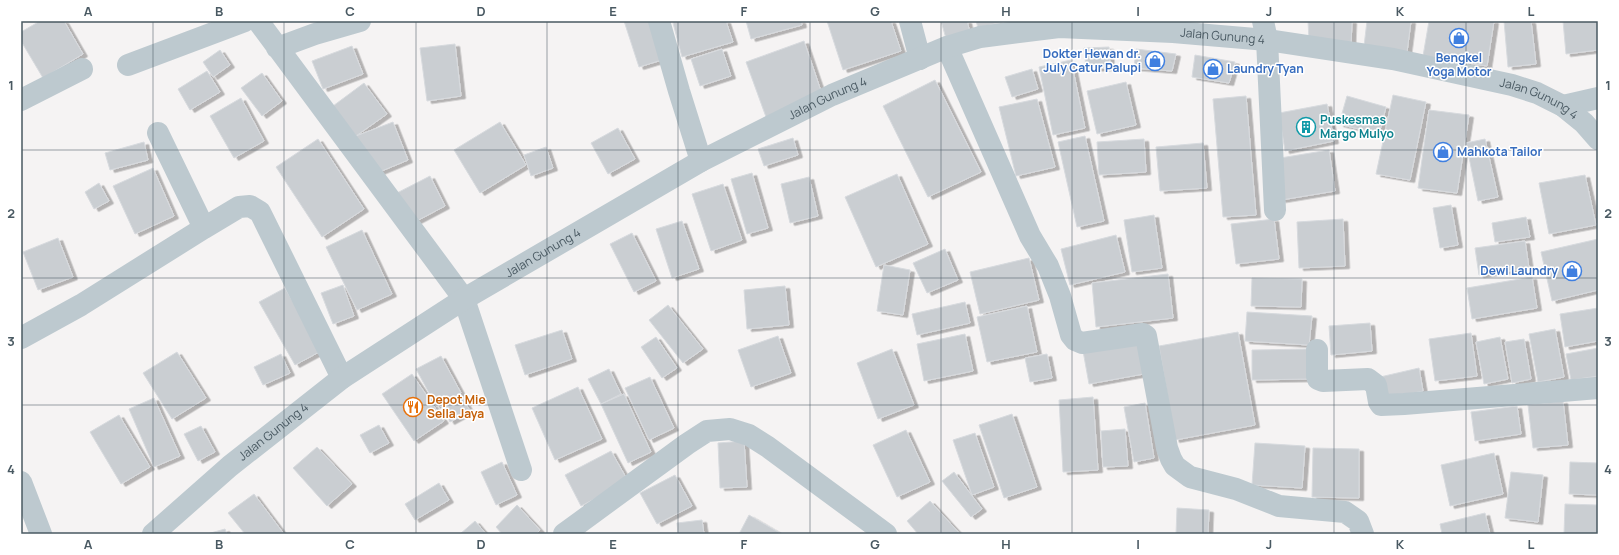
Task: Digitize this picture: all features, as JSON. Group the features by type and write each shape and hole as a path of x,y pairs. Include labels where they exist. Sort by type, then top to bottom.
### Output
{"street":[{"path":"128,65 245,21"},
{"path":"258,21 464,300 521,470"},
{"path":"277,48 314,34 360,21"},
{"path":"659,21 678,91 701,160"},
{"path":"910,21 920,59"},
{"name":"Jalan Gunung 4","path":"153,534 230,466 342,378 464,300 701,160 832,95 947,48 980,37 1059,27 1173,32 1265,31 1393,58 1538,93 1563,106 1584,123 1598,139"},
{"path":"1265,31 1275,210"},
{"path":"947,48 1030,236 1048,266 1060,296 1071,335 1075,340 1082,343 1143,334 1146,336 1167,448 1175,466 1190,477 1236,489 1278,506 1345,512 1358,521 1364,534"},
{"path":"21,100 82,69"},
{"path":"1563,106 1598,98"},
{"path":"158,133 204,228"},
{"path":"21,338 80,305 239,207 250,206 260,212 342,378"},
{"path":"1317,350 1316,376 1318,379 1323,381 1368,379 1376,384 1379,402 1381,405 1598,388"},
{"path":"564,534 707,431 730,429 749,435 768,446 886,534"},
{"path":"21,482 40,534"}],"building":[{"path":"40,21 64,21 83,54 43,78 21,41 21,32"},
{"path":"624,21 652,21 665,59 639,67"},
{"path":"680,21 726,21 733,42 682,57 673,23"},
{"path":"746,21 801,21 802,25 751,39"},
{"path":"827,21 891,21 901,51 843,70"},
{"path":"941,21 967,21 971,36 947,42"},
{"path":"976,21 1006,21 978,28"},
{"path":"1308,21 1352,21 1351,45 1309,42"},
{"path":"1367,21 1411,21 1407,52 1364,46"},
{"name":"Bengkel Yoga Motor","path":"1429,21 1494,21 1487,66 1423,56"},
{"path":"1504,21 1531,21 1536,64 1508,67"},
{"path":"1563,21 1598,21 1598,50 1566,54"},
{"path":"804,41 823,97 766,117 746,62"},
{"path":"455,44 461,96 427,101 420,48"},
{"path":"352,46 363,74 323,89 312,61"},
{"path":"1109,47 1110,68 1086,69 1084,48"},
{"path":"722,49 731,76 700,86 691,59"},
{"name":"Dokter Hewan dr. July Catur Palupi","path":"1136,49 1176,54 1172,71 1134,68"},
{"path":"220,50 230,65 213,77 203,62"},
{"name":"Laundry Tyan","path":"1195,55 1235,62 1229,83 1192,77"},
{"path":"1071,60 1085,128 1053,135 1039,67"},
{"path":"1032,69 1038,89 1012,97 1005,77"},
{"path":"207,71 220,92 190,110 178,89"},
{"path":"262,73 282,101 262,116 241,88"},
{"path":"935,80 981,172 928,197 883,106"},
{"path":"1126,82 1136,125 1097,134 1087,91"},
{"path":"364,83 387,114 356,136 333,106"},
{"path":"1393,95 1426,102 1410,180 1376,174"},
{"path":"1246,96 1256,215 1223,217 1213,99"},
{"path":"1347,96 1386,107 1379,134 1339,124"},
{"path":"241,98 264,141 234,158 210,116"},
{"path":"1037,99 1055,167 1016,176 999,107"},
{"name":"Puskesmas Margo Mulyo","path":"1327,104 1334,141 1285,151 1279,113"},
{"name":"Mahkota Tailor","path":"1429,110 1469,115 1457,193 1418,188"},
{"path":"393,122 408,160 372,175 356,136"},
{"path":"500,122 526,165 480,193 454,150"},
{"path":"618,128 635,159 608,174 591,143"},
{"path":"1085,136 1104,221 1077,227 1058,142"},
{"path":"793,138 798,155 764,166 758,149"},
{"path":"318,139 364,209 322,237 276,167"},
{"path":"1144,139 1146,172 1099,175 1097,142"},
{"path":"1485,139 1498,197 1478,201 1466,143"},
{"path":"144,142 148,160 110,170 105,153"},
{"path":"1203,143 1207,188 1160,191 1156,147"},
{"path":"546,147 553,168 531,176 524,155"},
{"path":"1329,150 1335,191 1281,200 1274,159"},
{"path":"153,168 174,216 135,234 113,186"},
{"path":"752,173 768,228 747,234 731,179"},
{"path":"897,174 928,244 876,267 845,197"},
{"path":"1585,175 1596,225 1549,234 1539,183"},
{"path":"430,176 445,206 409,225 393,195"},
{"path":"809,177 818,216 790,223 781,184"},
{"path":"99,183 109,201 94,209 85,192"},
{"path":"723,184 742,240 711,251 692,194"},
{"path":"1451,205 1458,245 1440,248 1433,208"},
{"path":"1154,215 1162,268 1132,272 1124,220"},
{"path":"1526,217 1530,237 1495,242 1492,223"},
{"path":"1274,219 1279,259 1236,264 1231,224"},
{"path":"1343,219 1345,266 1299,268 1297,222"},
{"path":"682,221 699,269 672,278 656,229"},
{"path":"362,230 392,294 357,310 326,247"},
{"path":"632,233 656,281 634,292 610,244"},
{"path":"1116,235 1125,272 1070,285 1061,249"},
{"path":"58,238 73,277 38,290 23,252"},
{"name":"Dewi Laundry","path":"1598,239 1598,290 1552,301 1541,252"},
{"path":"1525,241 1529,268 1479,275 1475,248"},
{"path":"945,249 958,280 927,293 913,263"},
{"path":"1029,258 1039,300 980,314 970,272"},
{"path":"884,265 910,270 903,315 877,311"},
{"path":"1168,274 1173,318 1096,327 1092,283"},
{"path":"1532,277 1537,308 1472,319 1467,288"},
{"path":"1252,278 1302,279 1301,307 1251,306"},
{"path":"343,285 354,316 333,324 321,293"},
{"path":"785,286 789,325 747,329 744,290"},
{"path":"285,288 321,351 295,365 259,302"},
{"path":"965,302 970,323 917,335 912,314"},
{"path":"668,305 703,349 683,363 649,320"},
{"path":"1027,306 1037,352 987,362 977,317"},
{"path":"1598,308 1598,341 1565,347 1560,314"},
{"path":"1247,312 1312,316 1309,345 1245,341"},
{"path":"1370,323 1372,351 1331,355 1329,326"},
{"path":"1555,329 1564,377 1538,382 1529,334"},
{"path":"562,330 572,359 525,375 515,345"},
{"path":"1238,332 1255,425 1175,440 1159,346"},
{"path":"1471,333 1477,376 1435,381 1429,339"},
{"path":"965,334 973,371 924,381 917,344"},
{"path":"778,336 791,373 751,387 738,350"},
{"path":"656,337 677,368 662,378 641,347"},
{"path":"1500,337 1508,379 1484,384 1476,342"},
{"path":"1142,339 1149,373 1089,384 1083,351"},
{"path":"1524,339 1531,379 1512,383 1505,342"},
{"path":"1598,348 1598,376 1571,380 1566,354"},
{"path":"892,349 914,405 878,419 857,363"},
{"path":"1308,349 1308,379 1252,380 1252,350"},
{"path":"177,352 206,398 172,419 143,373"},
{"path":"281,354 290,373 263,385 254,367"},
{"path":"1047,354 1052,378 1030,382 1025,358"},
{"path":"441,356 461,393 436,406 416,369"},
{"path":"1419,368 1423,391 1384,399 1380,377"},
{"path":"609,369 621,394 601,404 588,379"},
{"name":"Depot Mie Sella Jaya","path":"412,374 444,421 414,441 382,394"},
{"path":"650,377 674,428 649,440 625,388"},
{"path":"578,387 602,439 555,460 532,408"},
{"path":"624,394 651,452 628,463 601,404"},
{"path":"461,395 470,411 450,422 441,406"},
{"path":"1093,397 1098,470 1063,472 1059,400"},
{"path":"154,398 180,456 154,467 129,409"},
{"path":"1563,401 1568,445 1533,448 1528,405"},
{"path":"1145,403 1154,458 1134,462 1124,407"},
{"path":"1517,406 1521,434 1475,441 1471,412"},
{"path":"1012,414 1037,487 1004,498 979,425"},
{"path":"119,415 150,467 121,484 90,432"},
{"path":"379,425 389,443 370,453 360,435"},
{"path":"201,426 215,452 198,461 184,434"},
{"path":"1125,429 1128,466 1103,467 1101,431"},
{"path":"906,430 930,482 897,497 873,445"},
{"path":"975,433 994,487 972,495 953,440"},
{"path":"744,441 747,487 720,488 718,443"},
{"path":"1255,443 1305,446 1302,488 1252,485"},
{"path":"317,447 352,484 327,506 293,468"},
{"path":"1313,448 1359,449 1359,498 1312,497"},
{"path":"611,451 628,481 581,506 565,475"},
{"path":"1494,453 1503,494 1450,506 1441,465"},
{"path":"502,462 517,495 496,505 481,472"},
{"path":"1570,462 1598,463 1598,495 1569,494"},
{"path":"954,472 982,509 971,517 942,481"},
{"path":"1511,472 1543,475 1538,522 1505,518"},
{"path":"675,475 692,506 657,524 640,493"},
{"path":"439,483 449,500 415,520 405,504"},
{"path":"254,494 284,534 245,534 228,513"},
{"path":"930,501 960,534 918,534 907,521"},
{"path":"1565,504 1598,505 1598,534 1564,534"},
{"path":"517,505 540,530 536,534 502,534 496,527"},
{"path":"1177,508 1209,510 1208,534 1176,534"},
{"path":"1485,513 1490,534 1442,534 1440,524"},
{"path":"749,515 780,533 780,534 739,534"},
{"path":"702,520 704,534 678,534 677,523"},
{"path":"475,521 486,534 460,534"},
{"path":"225,529 227,534 207,534"}],"place":[{"name":"Bengkel Yoga Motor","path":"1459,38"},
{"name":"Dokter Hewan dr. July Catur Palupi","path":"1155,61"},
{"name":"Laundry Tyan","path":"1213,69"},
{"name":"Puskesmas Margo Mulyo","path":"1306,127"},
{"name":"Mahkota Tailor","path":"1443,152"},
{"name":"Dewi Laundry","path":"1572,271"},
{"name":"Depot Mie Sella Jaya","path":"413,407"}]}
